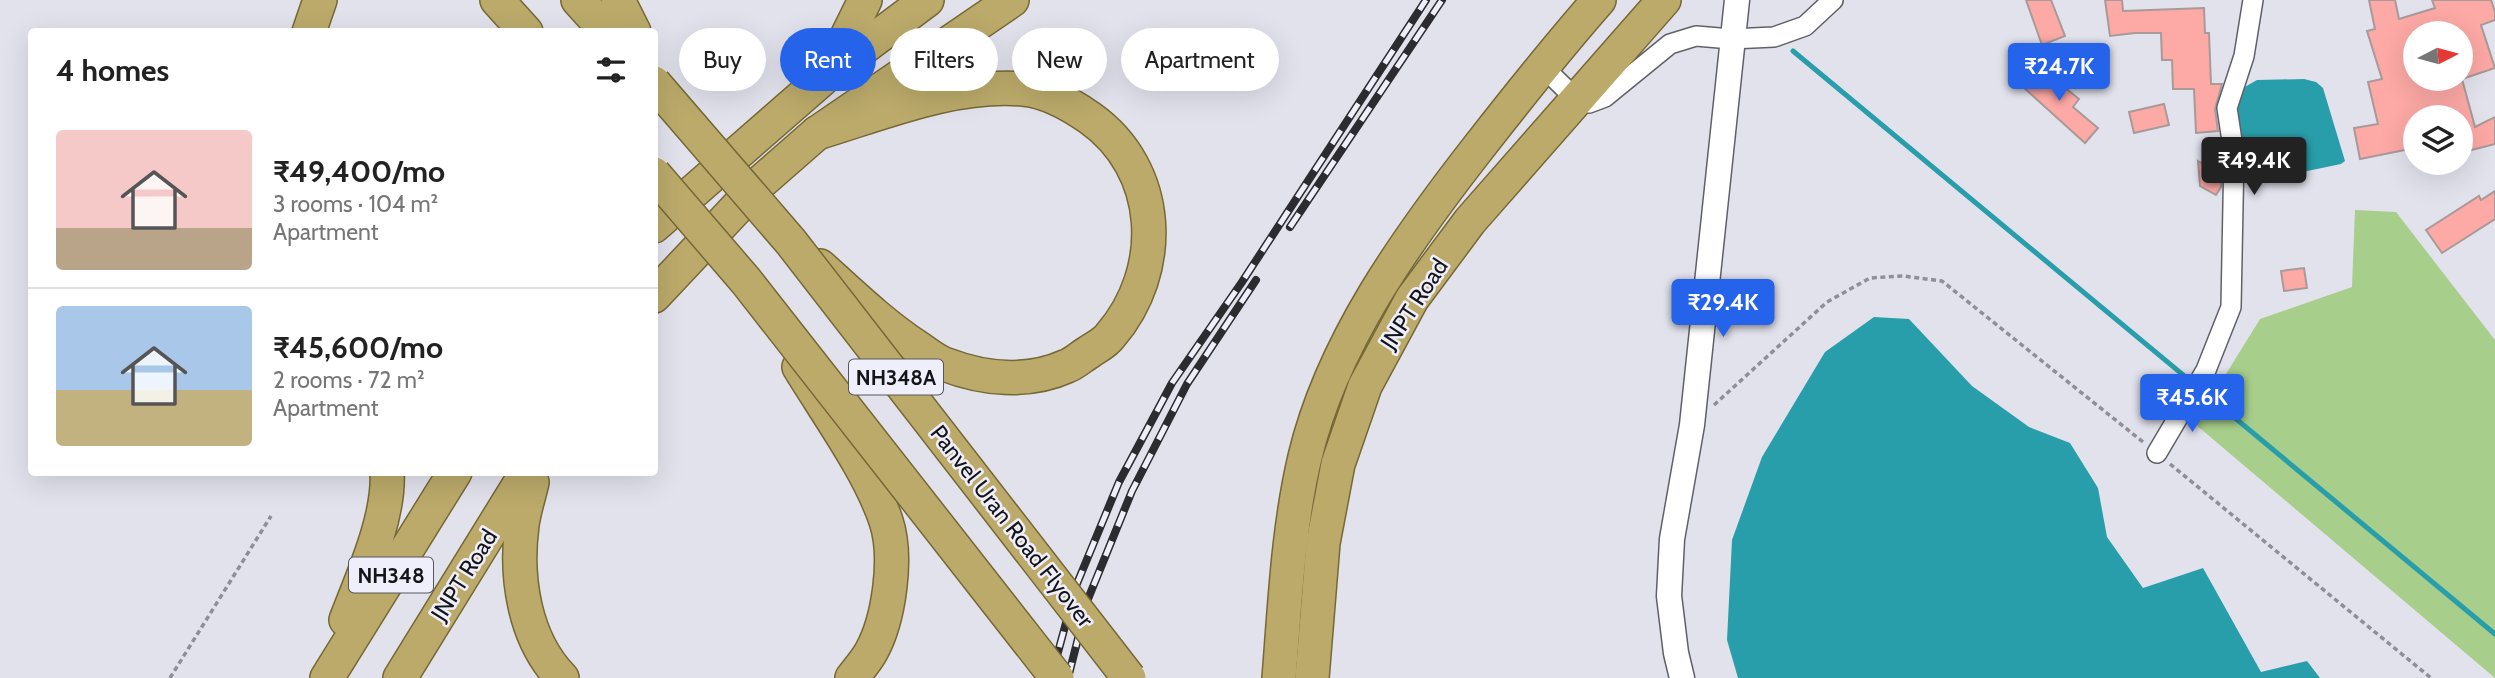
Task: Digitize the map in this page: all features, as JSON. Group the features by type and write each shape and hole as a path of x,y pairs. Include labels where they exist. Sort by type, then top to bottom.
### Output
{"highway":[{"path":"310,28 320,0"},
{"path":"497,0 522,28"},
{"path":"579,0 604,28"},
{"path":"618,0 632,28"},
{"path":"852,28 866,0"},
{"path":"876,38 927,0"},
{"name":"JNPT Road","path":"1279,678 1290,534 1306,454 1333,375 1380,286 1433,206 1542,66 1599,0"},
{"name":"JNPT Road","path":"1312,678 1323,543 1338,464 1365,386 1412,299 1470,221 1664,0"},
{"path":"658,292 761,182 817,133 1001,8"},
{"name":"Panvel Uran Road Flyover","path":"659,84 791,242 1129,678"},
{"path":"791,242 899,335 941,363 985,377 1028,377 1068,366 1109,338 1135,299 1150,247 1147,200 1132,163 1109,131 1068,102 1026,89 985,88 936,98 817,133"},
{"path":"658,223 809,91"},
{"name":"NH348A","path":"658,179 746,281 1057,678"},
{"path":"746,281 869,484 887,523 891,567 887,613 871,653 852,678"},
{"path":"326,678 374,546 388,486 387,476"},
{"name":"NH348","path":"326,678 452,476"},
{"name":"JNPT Road","path":"400,678 525,476"},
{"path":"533,476 522,524 519,574 529,620 550,666 562,678"}],"street":[{"path":"1682,678 1669,596 1672,539 1692,425 1737,0"},
{"path":"1542,66 1577,100 1589,103 1605,97 1670,44 1696,36 1731,39 1774,37 1805,26 1833,0"},
{"path":"2157,453 2197,386 2231,307 2234,154 2227,108 2244,56 2253,0"}],"path":[{"path":"1692,425 1827,302 1870,278 1903,276 1942,281 2431,678"},
{"path":"170,678 271,516"}],"green space":[{"path":"2355,210 2396,212 2495,340 2495,678 2195,424 2260,319 2352,287"}],"water":[{"path":"2304,79 2316,82 2323,88 2345,161 2293,174 2241,151 2235,130 2236,92 2257,80"},
{"path":"1874,317 1909,319 1972,386 2029,427 2070,443 2098,488 2107,537 2143,588 2203,568 2261,672 2307,661 2320,678 1738,678 1727,640 1732,540 1762,457 1825,352"}],"building":[{"path":"2026,0 2051,0 2065,36 2042,45"},
{"path":"2105,0 2122,0 2123,11 2204,8 2205,33 2209,33 2211,84 2222,84 2215,109 2218,131 2196,133 2194,89 2173,89 2172,60 2162,60 2161,33 2110,36"},
{"path":"2369,0 2395,0 2399,19 2435,8 2432,0 2491,0 2495,20 2481,25 2495,68 2473,75 2473,21 2403,21 2403,91 2465,91 2469,105 2403,105 2403,150 2360,159 2354,128 2378,124 2368,82 2382,79 2367,31 2375,29"},
{"path":"2039,67 2079,99 2073,107 2098,128 2085,143 2022,86"},
{"path":"2164,104 2169,125 2134,133 2129,112"},
{"path":"2495,117 2495,144 2473,150 2473,120 2475,127"},
{"path":"2198,161 2221,174 2221,187 2216,195 2200,186"},
{"path":"2495,191 2495,219 2442,253 2426,230 2479,196 2481,200"},
{"path":"2304,268 2307,288 2284,291 2281,271"}],"waterway":[{"path":"1793,51 2495,634"}],"railway":[{"path":"1051,678 1076,586 1119,482 1172,383 1242,282 1426,0"},
{"path":"1290,227 1442,0"},
{"path":"1068,678 1088,599 1132,491 1187,384 1256,280"}]}
